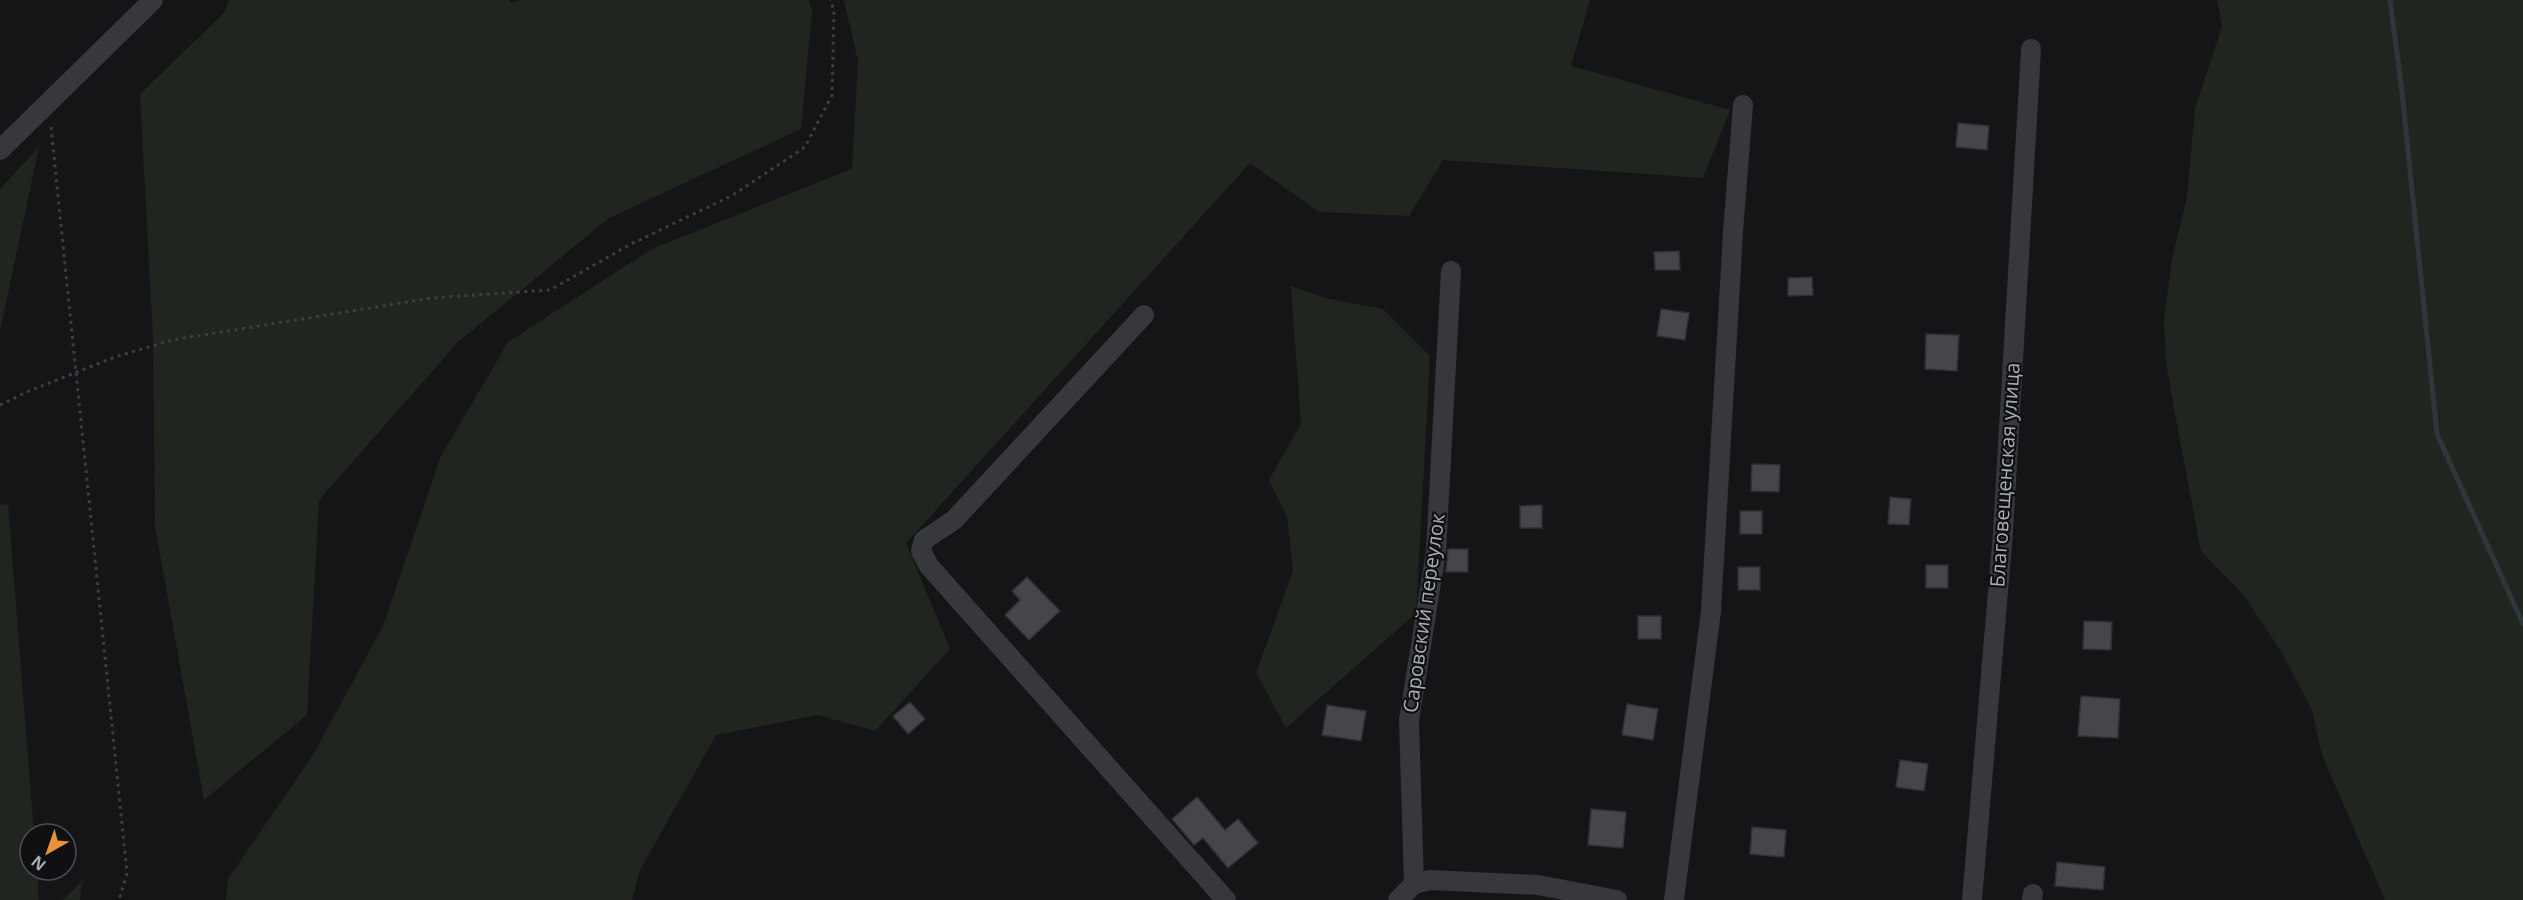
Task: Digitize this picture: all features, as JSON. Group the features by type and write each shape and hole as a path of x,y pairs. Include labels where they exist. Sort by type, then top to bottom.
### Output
{"street":[{"path":"0,150 153,0"},
{"name":"Благовещенская улица","path":"1972,900 2003,532 2031,49"},
{"path":"1674,900 1711,611 1733,232 1743,105"},
{"name":"Саровский переулок","path":"1414,884 1409,720 1436,552 1451,271"},
{"path":"1144,315 954,520 924,540 921,551 929,566 995,642 1226,900"},
{"path":"1398,900 1414,884 1430,880 1617,900"}],"path":[{"path":"0,405 28,391 116,357 172,340 432,298 550,290 631,244 733,195 806,147 832,95 834,10 830,0"},
{"path":"49,102 127,873 119,900"}],"shaded area":[{"path":"229,0 509,0 511,3 522,0 809,0 812,11 801,129 609,218 458,342 319,500 307,715 204,800 155,526 153,339 140,94 224,13"},
{"path":"844,0 1590,0 1571,66 1730,110 1703,178 1443,160 1409,216 1319,212 1250,163 906,543 950,649 875,731 818,715 716,735 640,870 632,900 226,900 228,879 313,755 383,626 441,456 508,342 652,249 852,169 858,61"},
{"path":"2217,0 2523,0 2523,900 2385,900 2322,755 2312,710 2281,651 2242,593 2201,551 2166,362 2164,320 2172,259 2187,196 2195,108 2222,26"},
{"path":"39,147 0,331 0,189"},
{"path":"1291,286 1325,298 1383,309 1430,356 1416,613 1286,728 1256,673 1293,571 1287,517 1269,480 1301,424"},
{"path":"8,504 33,822 18,822 18,882 38,882 39,900 0,900 0,505"},
{"path":"82,881 80,900 63,900"}],"building":[{"path":"1958,123 1989,126 1987,150 1956,147"},
{"path":"1679,251 1680,270 1655,270 1654,252"},
{"path":"1812,277 1813,295 1788,296 1788,278"},
{"path":"1661,309 1689,313 1685,340 1657,336"},
{"path":"1926,334 1959,335 1957,371 1925,369"},
{"path":"1752,464 1780,465 1779,492 1751,491"},
{"path":"1890,497 1911,499 1909,525 1888,524"},
{"path":"1542,505 1542,528 1520,528 1520,506"},
{"path":"1740,511 1762,511 1762,534 1740,534"},
{"path":"1448,549 1468,549 1468,572 1446,572"},
{"path":"1926,565 1948,565 1948,588 1926,588"},
{"path":"1738,567 1760,567 1760,590 1738,590"},
{"path":"1027,577 1060,611 1029,640 1005,615 1020,600 1012,591"},
{"path":"1638,616 1661,616 1661,639 1638,639"},
{"path":"2084,621 2112,622 2111,650 2083,649"},
{"path":"2081,696 2120,699 2118,738 2078,736"},
{"path":"910,702 925,719 908,734 893,716"},
{"path":"1627,704 1658,709 1653,740 1622,735"},
{"path":"1327,705 1366,711 1361,741 1322,735"},
{"path":"1900,760 1928,764 1924,791 1896,787"},
{"path":"1197,797 1225,830 1238,819 1258,843 1228,868 1203,838 1194,845 1172,819"},
{"path":"1591,809 1626,812 1623,848 1588,845"},
{"path":"1752,827 1786,830 1784,857 1750,854"},
{"path":"2057,862 2105,867 2103,890 2055,886"}],"waterway":[{"path":"2390,0 2402,92 2437,434 2523,624"}]}
